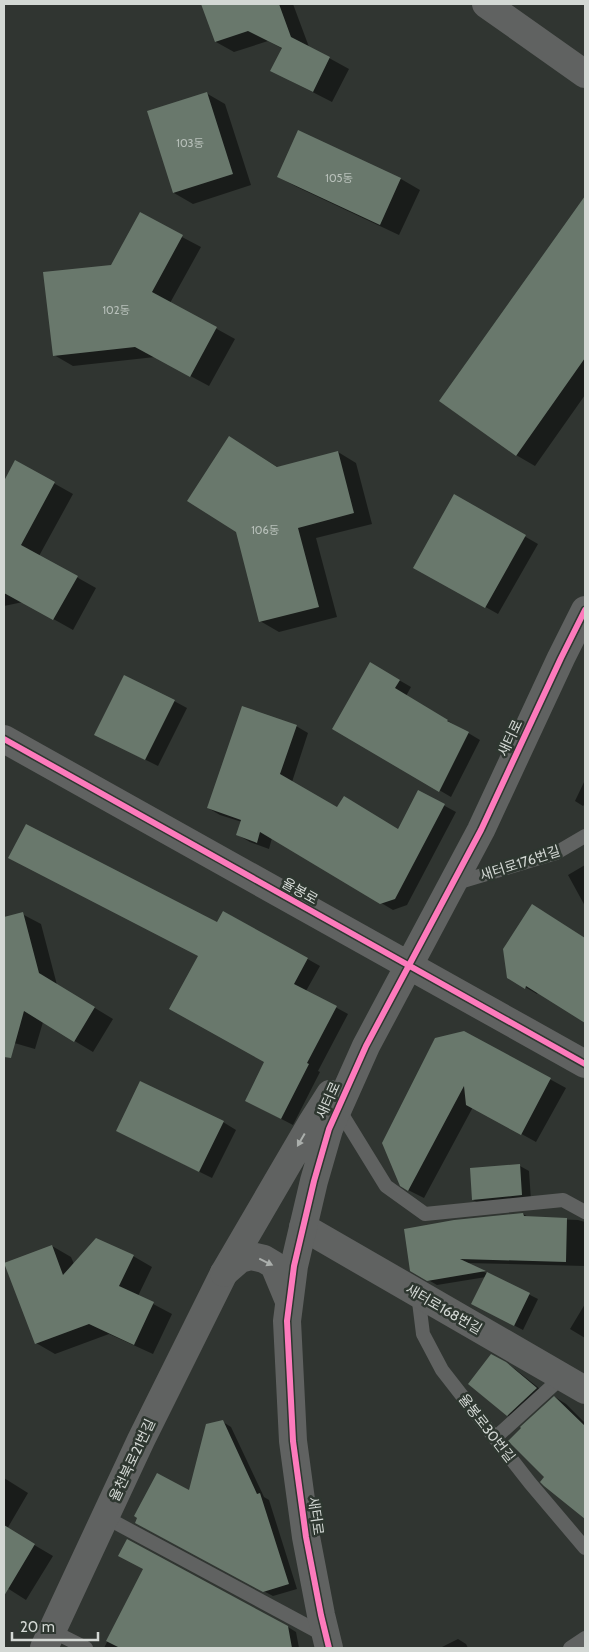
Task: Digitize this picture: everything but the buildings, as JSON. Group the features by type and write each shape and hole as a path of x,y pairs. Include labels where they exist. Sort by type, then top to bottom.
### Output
{"street":[{"path":"486,4 585,74"},
{"name":"새터로","path":"328,1642 306,1537 293,1441 287,1321 294,1266 303,1227 329,1129 366,1046 481,830 585,610"},
{"name":"율봉로","path":"4,739 585,1064"},
{"name":"율천북로21번길","path":"48,1640 145,1431 224,1273 311,1124 384,1011"},
{"name":"새터로168번길","path":"303,1227 585,1390"},
{"path":"224,1273 240,1259 251,1256 264,1259 274,1265 289,1303"}],"lane":[{"name":"새터로176번길","path":"452,884 556,853 585,836"},
{"path":"338,1108 386,1186 425,1214 563,1200 585,1212"},
{"name":"율봉로30번길","path":"418,1293 424,1334 442,1370 530,1483 585,1548"},
{"path":"495,1438 562,1377"},
{"path":"105,1516 328,1642"},
{"path":"570,1648 585,1638"},
{"path":"48,1640 86,1648"}],"cycle path":[{"path":"329,1648 306,1537 293,1441 287,1321 294,1266 314,1181 329,1129 366,1046 481,830 585,610"},
{"path":"4,739 585,1064"}]}
